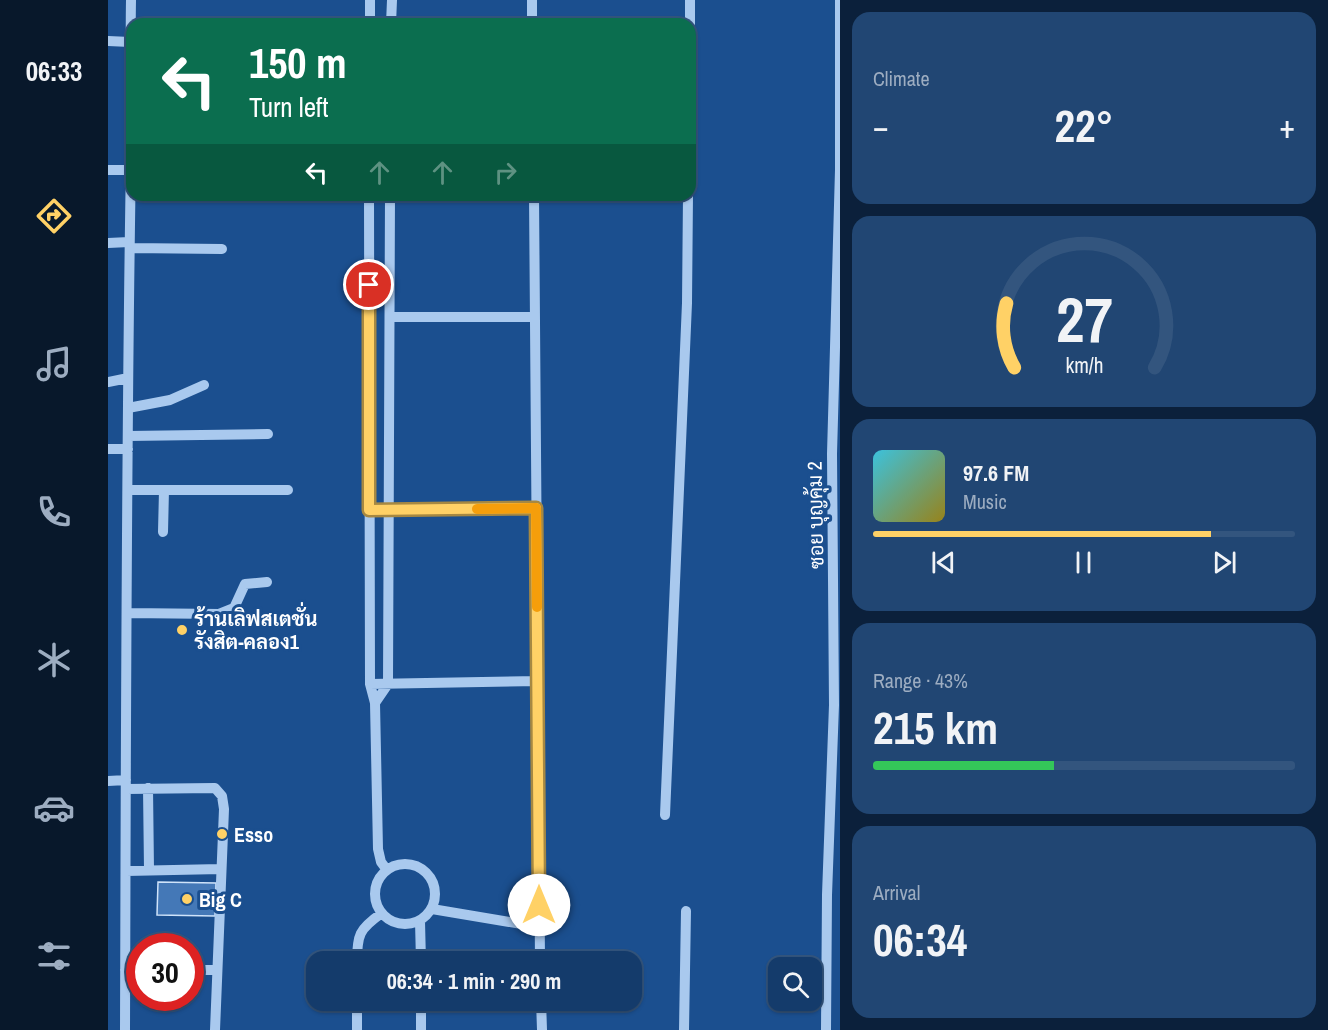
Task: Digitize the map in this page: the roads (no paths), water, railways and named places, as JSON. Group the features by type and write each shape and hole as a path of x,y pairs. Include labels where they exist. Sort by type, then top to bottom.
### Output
{"street":[{"path":"131,0 131,18"},
{"path":"370,0 370,18"},
{"path":"392,0 392,18"},
{"path":"532,0 532,18"},
{"path":"690,0 690,18"},
{"name":"ซอย บุญคุ้ม 2","path":"826,1030 827,895 837,734 832,454 840,170 840,0"},
{"path":"108,41 126,42"},
{"path":"108,170 126,170"},
{"path":"125,1030 130,201"},
{"path":"369,201 370,684 375,703 378,849 381,862 387,870"},
{"path":"375,703 388,684 390,201"},
{"path":"534,201 540,951"},
{"path":"664,814 687,303 688,201"},
{"path":"108,243 222,249"},
{"path":"390,317 535,318"},
{"path":"108,382 128,378"},
{"path":"128,408 170,400 204,385"},
{"path":"128,436 268,434"},
{"path":"108,449 128,449"},
{"path":"129,490 288,490"},
{"path":"163,532 164,490"},
{"path":"369,510 536,508"},
{"path":"128,613 219,614 234,608 245,585 267,582"},
{"path":"370,684 537,681"},
{"path":"108,781 148,788 215,788 222,796 224,809 215,1030"},
{"path":"148,788 149,870"},
{"path":"396,865 413,865 423,869 432,879 435,899 432,909 420,921 403,925 381,914 376,904 376,888 380,878 387,870 396,865"},
{"path":"126,871 221,869"},
{"path":"432,909 539,927"},
{"path":"684,1030 686,911"},
{"path":"357,951 362,930 381,914"},
{"path":"420,921 421,951"},
{"path":"204,970 217,970"},
{"path":"357,1011 357,1030"},
{"path":"421,1011 421,1030"},
{"path":"541,1011 542,1030"}],"place":[{"name":"ร้านเลิฟสเตชั่น รังสิต-คลอง1","path":"182,630"},
{"name":"Esso","path":"222,834"},
{"name":"Big C","path":"187,899"}]}
